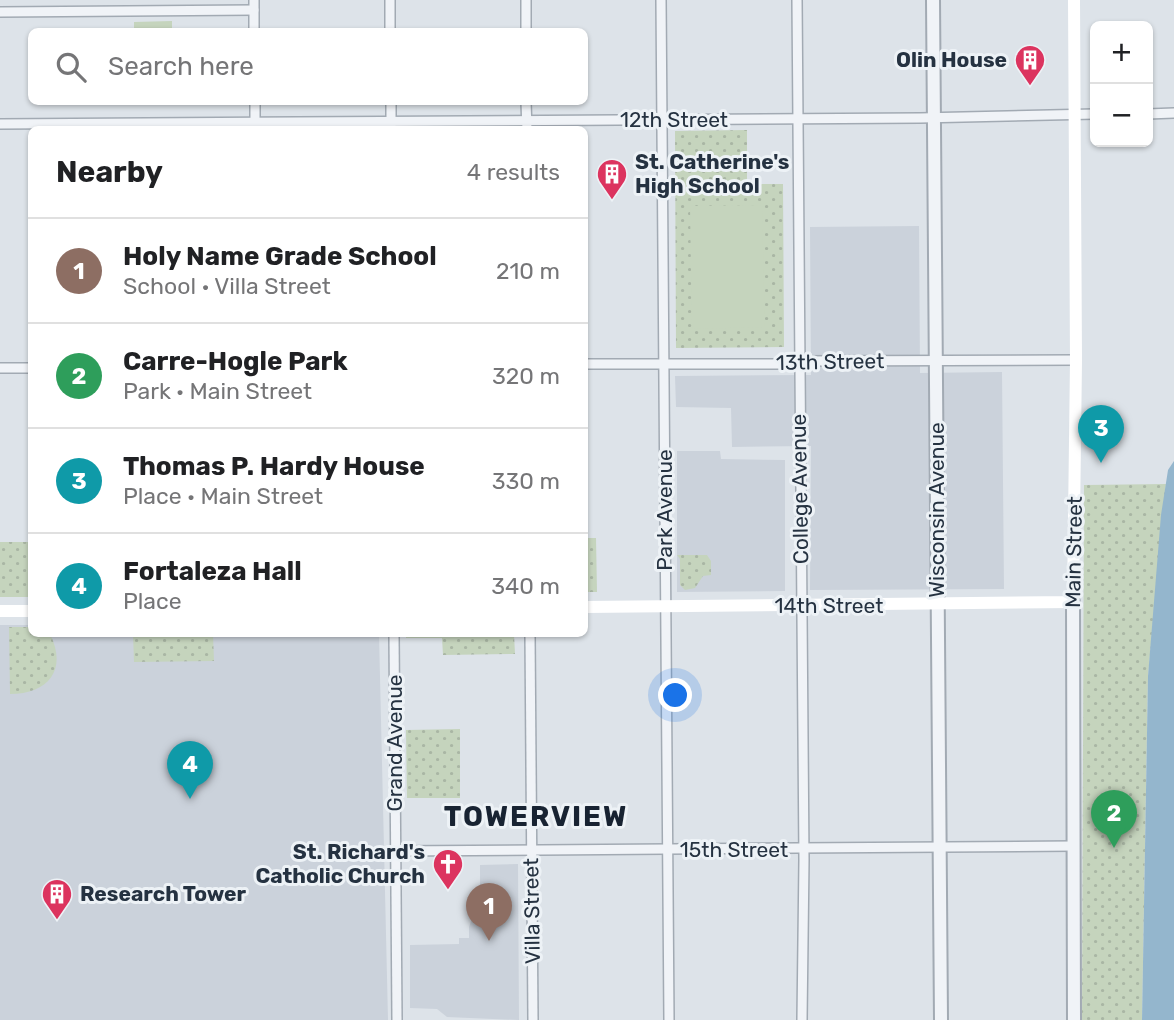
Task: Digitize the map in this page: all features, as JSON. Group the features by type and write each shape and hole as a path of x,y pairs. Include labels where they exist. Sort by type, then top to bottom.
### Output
{"main road":[{"name":"Main Street","path":"1073,602 1076,360 1074,0"},
{"name":"14th Street","path":"588,607 1073,602"},
{"path":"0,611 28,611"}],"street":[{"path":"254,0 254,28"},
{"path":"390,0 390,28"},
{"path":"526,0 526,28"},
{"name":"Park Avenue","path":"662,0 669,1020"},
{"name":"College Avenue","path":"797,0 804,849 802,1020"},
{"name":"Wisconsin Avenue","path":"933,0 941,1020"},
{"path":"0,12 254,10"},
{"path":"255,105 255,126"},
{"path":"391,105 391,126"},
{"path":"526,105 527,125"},
{"path":"1153,114 1174,113"},
{"name":"12th Street","path":"255,126 527,125 662,120 1090,114"},
{"name":"12th Street","path":"0,124 28,126"},
{"name":"13th Street","path":"588,364 1076,360"},
{"path":"0,368 28,368"},
{"name":"Main Street","path":"1073,602 1074,1020"},
{"name":"Grand Avenue","path":"394,637 397,1020"},
{"name":"Villa Street","path":"530,637 533,1020"},
{"name":"15th Street","path":"396,851 1073,846"}],"shaded area":[{"path":"919,226 920,373 1002,372 1004,589 810,590 811,446 732,447 731,408 676,407 675,376 811,375 810,227"},
{"path":"677,451 720,451 721,459 785,460 785,591 677,592"},
{"path":"0,625 28,625 28,637 379,637 388,1020 0,1020"},
{"path":"518,864 519,1020 447,1017 437,1009 410,1008 410,945 459,944 459,938 469,938 469,927 480,895 480,865"}],"green space":[{"path":"172,21 172,28 134,28 134,22"},
{"path":"747,130 747,184 783,184 784,347 676,348 675,131"},
{"path":"762,205 765,327 692,329 690,206"},
{"path":"1166,484 1148,676 1142,1020 1082,1020 1084,485"},
{"path":"588,538 596,538 597,592 588,592"},
{"path":"0,542 28,542 28,597 0,597"},
{"path":"677,555 707,555 711,561 711,575 703,576 695,588 685,590 680,585 680,559"},
{"path":"9,627 28,627 28,637 51,637 57,659 51,678 35,690 10,694"},
{"path":"133,637 213,637 214,661 134,662"},
{"path":"514,637 515,654 443,655 442,638 406,638"},
{"path":"460,729 460,798 407,798 406,730"}],"water":[{"path":"1174,461 1174,1020 1142,1020 1148,676 1161,515 1168,470"}],"place":[{"name":"Olin House","path":"1030,87"},
{"name":"St. Catherine's High School","path":"612,201"},
{"name":"Thomas P. Hardy House","path":"1101,463"},
{"name":"Fortaleza Hall","path":"190,799"},
{"name":"Carre-Hogle Park","path":"1114,848"},
{"name":"St. Richard's Catholic Church","path":"448,891"},
{"name":"Research Tower","path":"57,921"},
{"name":"Holy Name Grade School","path":"489,941"}],"district":[{"name":"TOWERVIEW","path":"536,816"}]}
